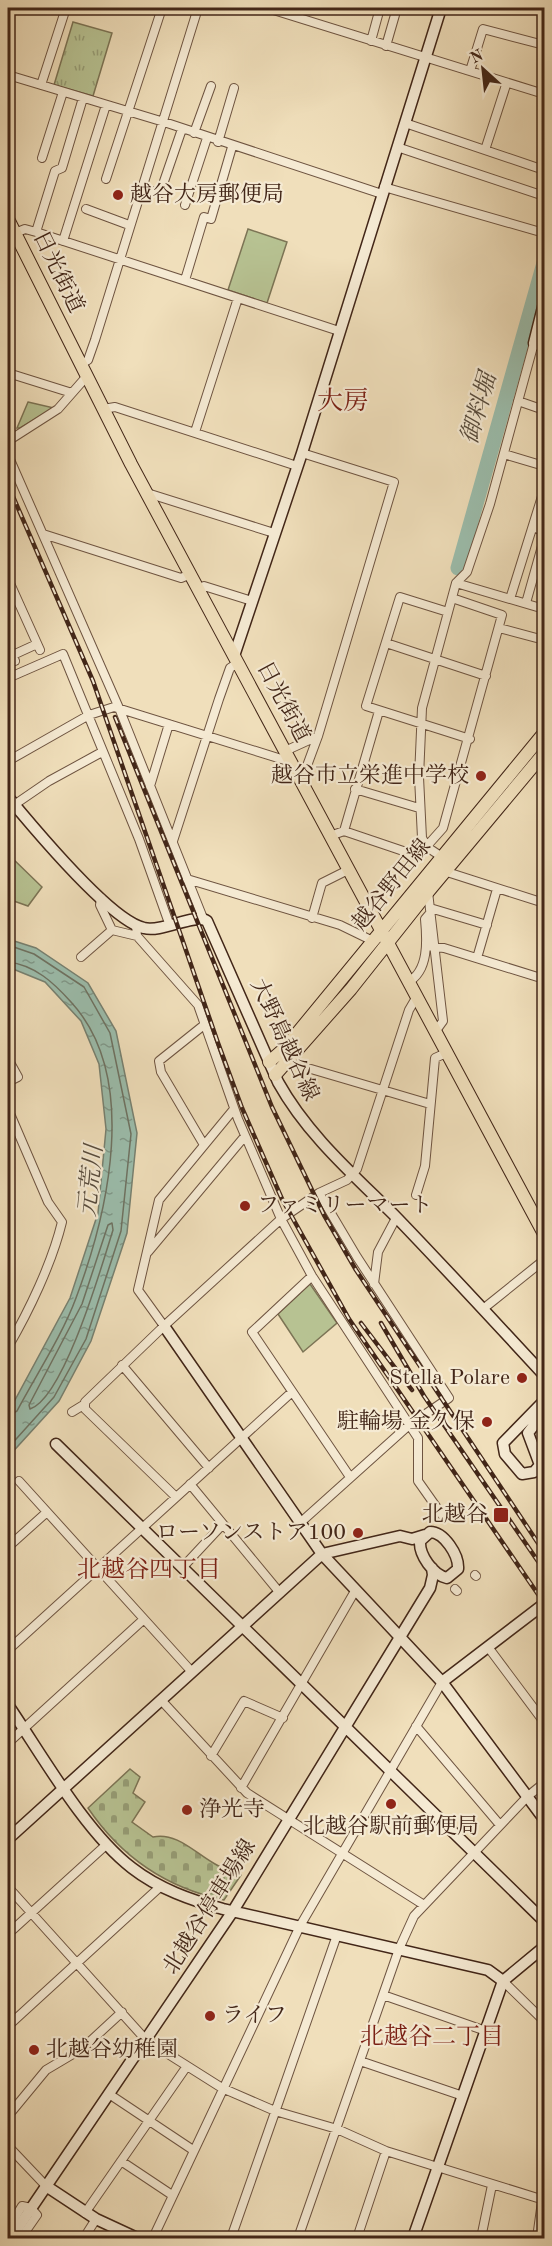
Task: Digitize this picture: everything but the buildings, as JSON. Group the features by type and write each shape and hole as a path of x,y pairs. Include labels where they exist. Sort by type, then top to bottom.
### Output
{"main road":[{"name":"日光街道","path":"10,224 147,493 544,1234"},
{"name":"越谷野田線","path":"269,1062 285,1048 544,733"},
{"name":"越谷野田線","path":"275,1075 291,1060 388,944 428,892 544,753"}],"street":[{"path":"41,85 66,8"},
{"path":"106,178 162,8"},
{"path":"81,364 88,360 118,259 164,123 198,8"},
{"path":"267,8 544,94"},
{"path":"371,41 380,8"},
{"path":"386,46 397,8"},
{"path":"173,841 230,668 236,659 252,601 302,453 441,8"},
{"path":"470,71 483,29 543,44 544,30"},
{"path":"8,75 128,111 232,147 383,191 544,233"},
{"path":"485,150 506,85"},
{"path":"194,133 211,86"},
{"path":"218,142 234,88"},
{"path":"42,158 63,92"},
{"path":"36,232 55,171 62,168 83,98"},
{"path":"63,241 106,105"},
{"path":"405,123 544,170"},
{"path":"141,189 159,193 182,129"},
{"path":"185,205 207,138"},
{"path":"185,280 204,217 211,219 232,147"},
{"path":"397,147 544,196"},
{"path":"86,209 129,225"},
{"path":"10,224 339,331"},
{"path":"195,432 238,298"},
{"path":"442,857 427,847 422,838 419,808 422,708 456,583 467,572 518,401 539,345 544,303"},
{"path":"8,373 72,393"},
{"path":"8,441 58,409 87,376"},
{"path":"518,401 544,410"},
{"path":"103,408 115,407 297,466"},
{"path":"301,782 318,736 394,482 302,453"},
{"path":"504,454 544,466"},
{"path":"8,455 119,708 149,788 173,841 203,918 155,929 112,930 81,957"},
{"path":"510,598 544,490"},
{"path":"147,493 274,533"},
{"path":"533,527 544,531"},
{"path":"43,534 181,578 191,574"},
{"path":"526,603 544,538"},
{"path":"8,579 38,647 14,658 8,644"},
{"path":"456,583 544,609"},
{"path":"199,589 204,586 252,601"},
{"path":"448,612 400,597 366,706 470,739"},
{"path":"330,836 344,831 418,856 443,828 470,739 502,615 452,598"},
{"path":"499,628 544,640"},
{"path":"386,643 486,676"},
{"path":"8,678 63,654 139,839 170,926"},
{"path":"8,761 89,715 119,708 207,736 288,757 318,736"},
{"path":"344,831 379,711"},
{"path":"149,788 169,724"},
{"path":"102,752 11,801 101,898 137,931 198,1005 234,1110 281,1219 312,1276 418,1438 418,1481 442,1515"},
{"path":"355,789 419,808"},
{"path":"312,918 322,883 348,870"},
{"path":"447,872 544,903"},
{"path":"187,879 340,925 372,941"},
{"path":"477,958 497,888"},
{"path":"428,892 430,946 443,1021 435,1032"},
{"path":"101,898 100,905 112,930"},
{"path":"430,910 487,925"},
{"name":"大野島越谷線","path":"203,918 210,926 275,1075 300,1117 353,1176 483,1309 544,1376"},
{"path":"430,946 544,979"},
{"path":"408,982 419,972 430,946"},
{"path":"72,1412 84,1404 90,1394 281,1219 319,1193 353,1176 384,1090 409,1010 416,998"},
{"path":"204,1025 159,1061 161,1072 204,1144"},
{"path":"416,1195 425,1166 435,1058 446,1053"},
{"path":"8,1059 18,1077 8,1082"},
{"path":"311,1069 430,1104"},
{"path":"8,1109 48,1203 62,1222 56,1243 26,1315 8,1347"},
{"path":"234,1110 159,1200 154,1212 148,1253 138,1290 322,1554 442,1682 544,1819"},
{"path":"148,1253 245,1136"},
{"path":"300,1523 408,1426 449,1398 374,1284 319,1193"},
{"path":"374,1284 378,1252 396,1218"},
{"path":"483,1309 544,1260"},
{"path":"312,1276 252,1332 350,1477"},
{"path":"122,1365 209,1468"},
{"path":"8,1650 292,1392"},
{"path":"544,1401 503,1443 505,1454 522,1474 534,1472 540,1465 528,1433 544,1412"},
{"path":"84,1404 85,1409 176,1497"},
{"path":"56,1444 544,1921"},
{"path":"19,1481 192,1672"},
{"path":"190,1484 280,1593"},
{"path":"8,1547 47,1512"},
{"path":"182,1568 224,1524"},
{"path":"8,1839 322,1554 400,1536 412,1539 434,1532 439,1534 458,1559 458,1569 430,1587"},
{"path":"420,1550 420,1541 425,1535"},
{"path":"412,1539 439,1576 447,1578"},
{"path":"430,1587 432,1568"},
{"name":"北越谷停車場線","path":"11,2238 232,1911 430,1587"},
{"path":"241,1788 355,1591"},
{"path":"153,2238 300,1926 442,1682 541,1607 544,1618"},
{"path":"8,1743 144,1619"},
{"path":"488,1647 544,1722"},
{"path":"161,1700 241,1788 424,1905"},
{"path":"211,1756 244,1701 283,1718"},
{"path":"8,1705 106,1845 133,1869 161,1886 194,1900 232,1911 488,1970 503,1981 544,2021"},
{"path":"416,1726 500,1825"},
{"path":"298,2238 399,1949 414,1916 473,1852 528,1796 544,1783"},
{"path":"8,1934 106,1845"},
{"path":"8,2026 161,1886"},
{"path":"8,1887 146,2040 222,2088 275,2111 337,2130 386,2151 542,2200"},
{"path":"231,2238 336,1935"},
{"path":"413,2238 503,1981 544,1947"},
{"path":"383,1995 486,2031"},
{"path":"8,2116 46,2070 83,2048 122,2012"},
{"path":"360,2061 463,2096"},
{"path":"85,2213 187,2066"},
{"path":"109,2094 193,2150"},
{"path":"8,2148 46,2186 85,2213 137,2238"},
{"path":"357,2238 386,2151"},
{"path":"121,2161 172,2195"},
{"path":"481,2238 492,2185"},
{"path":"537,2238 544,2187"},
{"path":"8,2229 22,2206 31,2208 37,2215 21,2238"},
{"path":"84,2238 96,2219"}],"green space":[{"path":"73,22 112,33 93,96 54,85"},
{"path":"248,229 287,242 267,303 228,290"},
{"path":"28,402 54,408 17,428"},
{"path":"8,854 42,887 28,906 8,899"},
{"path":"310,1284 337,1323 303,1352 278,1314"},
{"path":"130,1769 140,1777 133,1793 145,1802 132,1822 153,1837 162,1836 178,1840 218,1866 241,1875 224,1900 183,1887 147,1868 115,1841 88,1808"}],"water":[{"path":"8,939 36,948 88,983 116,1031 137,1133 127,1233 91,1341 59,1401 8,1457 8,1413 70,1298 98,1213 106,1129 99,1064 81,1021 45,982 8,967"}],"waterway":[{"name":"御料堀","path":"458,568 544,263"},
{"path":"8,944 12,930"}],"railway":[{"path":"8,485 93,681 218,1043 242,1108 282,1199 349,1319 544,1603"},
{"path":"115,717 272,1107 324,1215 356,1270 544,1552"},
{"path":"361,1323 412,1390"},
{"path":"381,1323 424,1396 544,1570"}],"place":[{"name":"越谷大房郵便局","path":"118,195"},
{"name":"越谷市立栄進中学校","path":"481,776"},
{"name":"ファミリーマート","path":"245,1206"},
{"name":"Stella Polare","path":"522,1378"},
{"name":"駐輪場 金久保","path":"487,1422"},
{"name":"北越谷","path":"501,1515"},
{"name":"ローソンストア100","path":"358,1533"},
{"name":"北越谷駅前郵便局","path":"391,1804"},
{"name":"浄光寺","path":"187,1810"},
{"name":"ライフ","path":"210,2016"},
{"name":"北越谷幼稚園","path":"34,2050"}],"district":[{"name":"大房","path":"343,402"},
{"name":"北越谷四丁目","path":"149,1571"},
{"name":"北越谷二丁目","path":"432,2038"}],"water label":[{"name":"元荒川","path":"92,1181"}]}
